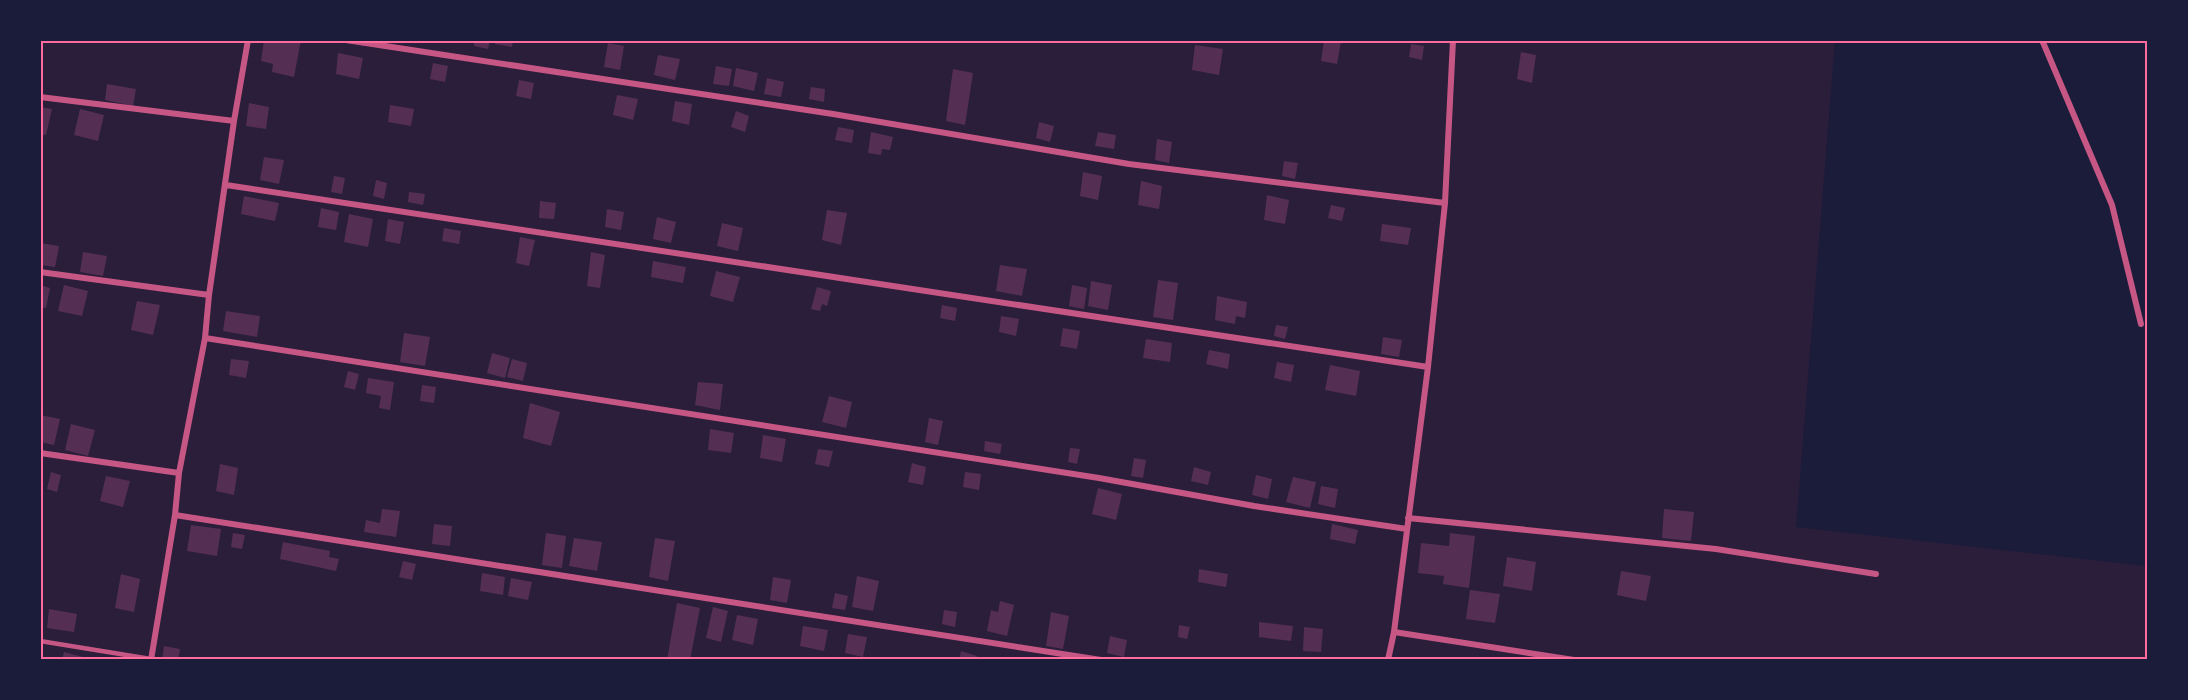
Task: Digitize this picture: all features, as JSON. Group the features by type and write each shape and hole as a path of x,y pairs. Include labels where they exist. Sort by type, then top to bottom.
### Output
{"street":[{"path":"151,659 175,515 179,473 205,338 234,121 248,40"},
{"path":"346,40 833,114 1130,164 1444,203"},
{"path":"1388,660 1394,632 1428,367 1444,203 1453,40"},
{"path":"2042,40 2112,205 2141,324"},
{"path":"40,97 234,121"},
{"path":"226,185 1428,367"},
{"path":"40,272 209,295"},
{"path":"205,338 1099,478 1254,506 1407,529"},
{"path":"40,453 179,473"},
{"path":"175,515 1101,660"},
{"path":"1408,518 1716,549 1876,574"},
{"path":"1394,632 1574,660"}],"lane":[{"path":"40,641 151,659"}],"shaded area":[{"path":"40,41 1835,41 1796,527 2147,566 2147,659 41,659"}],"building":[{"path":"264,40 301,40 294,77 272,72 273,64 261,61"},
{"path":"474,40 490,40 488,49 474,46"},
{"path":"496,40 513,40 512,47 495,44"},
{"path":"1324,40 1341,41 1337,64 1321,61"},
{"path":"608,43 624,46 620,70 604,67"},
{"path":"1411,44 1424,46 1422,60 1409,57"},
{"path":"1195,45 1223,49 1219,75 1192,70"},
{"path":"1521,52 1536,55 1532,83 1517,79"},
{"path":"338,53 363,58 359,79 336,74"},
{"path":"658,55 680,59 675,80 654,75"},
{"path":"433,63 448,66 445,82 430,79"},
{"path":"716,66 732,69 729,86 713,84"},
{"path":"736,68 758,73 754,91 733,86"},
{"path":"953,69 973,73 965,125 946,121"},
{"path":"767,78 784,82 781,97 764,94"},
{"path":"519,80 534,83 531,99 516,96"},
{"path":"107,84 136,89 133,106 105,100"},
{"path":"811,87 825,89 824,102 809,99"},
{"path":"617,95 638,99 633,120 613,115"},
{"path":"675,101 692,104 689,125 672,121"},
{"path":"249,103 269,107 266,129 246,126"},
{"path":"390,105 414,109 411,126 388,122"},
{"path":"40,107 52,109 46,135 40,134"},
{"path":"80,109 104,115 98,141 74,135"},
{"path":"736,111 749,116 745,132 731,127"},
{"path":"1039,122 1054,126 1050,142 1036,138"},
{"path":"838,127 854,130 852,143 835,140"},
{"path":"871,132 893,137 890,150 882,149 881,155 868,153"},
{"path":"1098,132 1116,135 1114,149 1095,146"},
{"path":"1157,139 1172,142 1169,163 1155,160"},
{"path":"264,157 284,160 279,184 260,180"},
{"path":"1284,161 1298,163 1295,179 1282,176"},
{"path":"1083,172 1102,176 1098,200 1080,196"},
{"path":"334,176 345,178 342,194 331,192"},
{"path":"376,180 387,183 384,199 373,196"},
{"path":"1141,181 1162,186 1159,209 1138,205"},
{"path":"409,192 425,194 423,205 408,202"},
{"path":"1267,195 1289,200 1285,224 1264,220"},
{"path":"244,196 279,203 275,221 241,214"},
{"path":"540,201 556,203 554,219 539,218"},
{"path":"1331,205 1345,208 1342,221 1328,218"},
{"path":"321,208 339,212 336,230 318,227"},
{"path":"607,209 624,212 621,230 605,227"},
{"path":"827,210 847,213 841,245 822,240"},
{"path":"349,214 373,219 368,247 344,242"},
{"path":"657,217 676,222 671,243 653,239"},
{"path":"388,219 404,222 400,244 385,241"},
{"path":"722,223 743,228 738,251 717,246"},
{"path":"1382,224 1411,228 1408,245 1380,241"},
{"path":"444,228 461,231 459,244 442,241"},
{"path":"520,237 535,240 529,266 516,263"},
{"path":"40,243 59,246 55,267 40,265"},
{"path":"83,252 107,256 103,276 80,272"},
{"path":"591,252 605,255 600,288 587,286"},
{"path":"653,261 686,267 683,283 651,277"},
{"path":"1000,265 1027,269 1022,296 996,291"},
{"path":"716,271 740,277 733,302 710,296"},
{"path":"1158,280 1178,283 1173,320 1153,317"},
{"path":"1091,281 1112,285 1108,310 1088,306"},
{"path":"40,285 50,288 46,308 40,307"},
{"path":"64,285 88,291 82,316 58,311"},
{"path":"1072,285 1087,288 1084,309 1069,306"},
{"path":"817,287 831,291 827,306 822,304 820,311 811,309"},
{"path":"1217,296 1247,302 1245,318 1236,316 1235,324 1215,320"},
{"path":"137,301 160,305 153,335 131,330"},
{"path":"942,305 957,308 955,321 940,318"},
{"path":"226,311 260,316 257,337 223,331"},
{"path":"1001,316 1019,319 1016,336 999,332"},
{"path":"1276,325 1288,327 1285,339 1274,336"},
{"path":"1063,328 1080,331 1077,349 1060,346"},
{"path":"404,333 430,337 425,366 400,362"},
{"path":"1383,337 1402,340 1399,357 1381,354"},
{"path":"1146,339 1172,343 1170,362 1143,358"},
{"path":"1209,350 1230,354 1228,369 1206,364"},
{"path":"492,353 510,358 505,378 487,373"},
{"path":"231,359 249,361 246,378 229,375"},
{"path":"512,359 527,363 523,381 507,377"},
{"path":"1277,362 1294,365 1291,382 1274,378"},
{"path":"1330,365 1360,371 1356,396 1325,390"},
{"path":"348,371 359,374 355,390 344,387"},
{"path":"368,378 394,382 390,410 379,408 381,396 366,393"},
{"path":"698,382 723,384 720,410 695,405"},
{"path":"422,385 436,387 434,403 420,401"},
{"path":"829,396 852,402 846,428 822,422"},
{"path":"530,403 560,412 551,446 523,438"},
{"path":"40,415 60,419 54,445 40,442"},
{"path":"929,418 943,421 938,445 925,442"},
{"path":"71,424 95,430 88,456 65,450"},
{"path":"710,429 734,433 731,453 708,450"},
{"path":"763,435 786,439 782,462 760,458"},
{"path":"985,441 1002,444 1000,454 984,451"},
{"path":"1070,448 1080,449 1077,464 1068,462"},
{"path":"818,449 833,451 829,467 815,464"},
{"path":"1134,458 1146,460 1143,478 1131,476"},
{"path":"912,463 926,467 923,485 908,482"},
{"path":"220,464 238,468 234,495 216,491"},
{"path":"1194,467 1211,472 1208,485 1191,481"},
{"path":"51,472 61,475 57,492 47,489"},
{"path":"965,472 981,474 979,490 963,487"},
{"path":"1256,475 1272,479 1268,499 1252,495"},
{"path":"106,476 130,481 123,507 100,501"},
{"path":"1293,477 1316,482 1310,508 1286,502"},
{"path":"1321,486 1338,489 1335,508 1318,504"},
{"path":"1098,488 1122,494 1116,520 1092,514"},
{"path":"382,509 400,511 396,537 364,532 366,520 380,523"},
{"path":"1664,509 1694,512 1691,541 1662,538"},
{"path":"434,524 452,526 450,546 432,544"},
{"path":"1332,524 1358,530 1355,544 1330,539"},
{"path":"191,525 221,529 217,556 187,551"},
{"path":"233,533 245,535 242,549 231,547"},
{"path":"546,533 566,536 562,568 542,565"},
{"path":"1450,533 1475,536 1469,588 1443,584 1444,576 1418,573 1421,543 1449,546"},
{"path":"574,538 602,542 597,571 569,566"},
{"path":"655,538 675,541 668,581 649,577"},
{"path":"283,542 330,551 329,557 339,559 336,571 280,559"},
{"path":"1507,557 1536,562 1532,591 1503,586"},
{"path":"403,561 416,564 412,580 399,577"},
{"path":"1199,569 1228,574 1226,587 1198,582"},
{"path":"1621,571 1651,576 1646,601 1617,595"},
{"path":"482,573 505,577 503,595 480,591"},
{"path":"121,574 140,579 134,612 115,608"},
{"path":"857,576 879,581 873,611 852,607"},
{"path":"773,577 791,580 787,603 770,600"},
{"path":"511,578 532,582 528,600 508,596"},
{"path":"1470,590 1500,594 1495,623 1466,619"},
{"path":"835,593 848,596 845,610 832,608"},
{"path":"1000,601 1014,605 1007,636 987,631 991,610 998,612"},
{"path":"677,603 700,608 690,660 667,660"},
{"path":"713,607 728,611 721,642 706,638"},
{"path":"49,609 77,614 74,632 47,628"},
{"path":"944,610 957,612 955,627 942,624"},
{"path":"1051,612 1069,616 1063,649 1046,646"},
{"path":"737,615 758,619 753,645 732,640"},
{"path":"1259,622 1293,626 1291,641 1259,637"},
{"path":"1179,625 1190,627 1187,639 1178,637"},
{"path":"803,626 828,630 824,651 800,646"},
{"path":"1304,627 1323,629 1321,652 1303,651"},
{"path":"848,634 867,637 863,657 845,653"},
{"path":"1110,636 1127,640 1124,657 1107,653"},
{"path":"164,646 180,649 178,660 162,660"},
{"path":"961,651 977,656 975,660 959,660"},
{"path":"64,652 91,659 91,660 62,660"}]}
